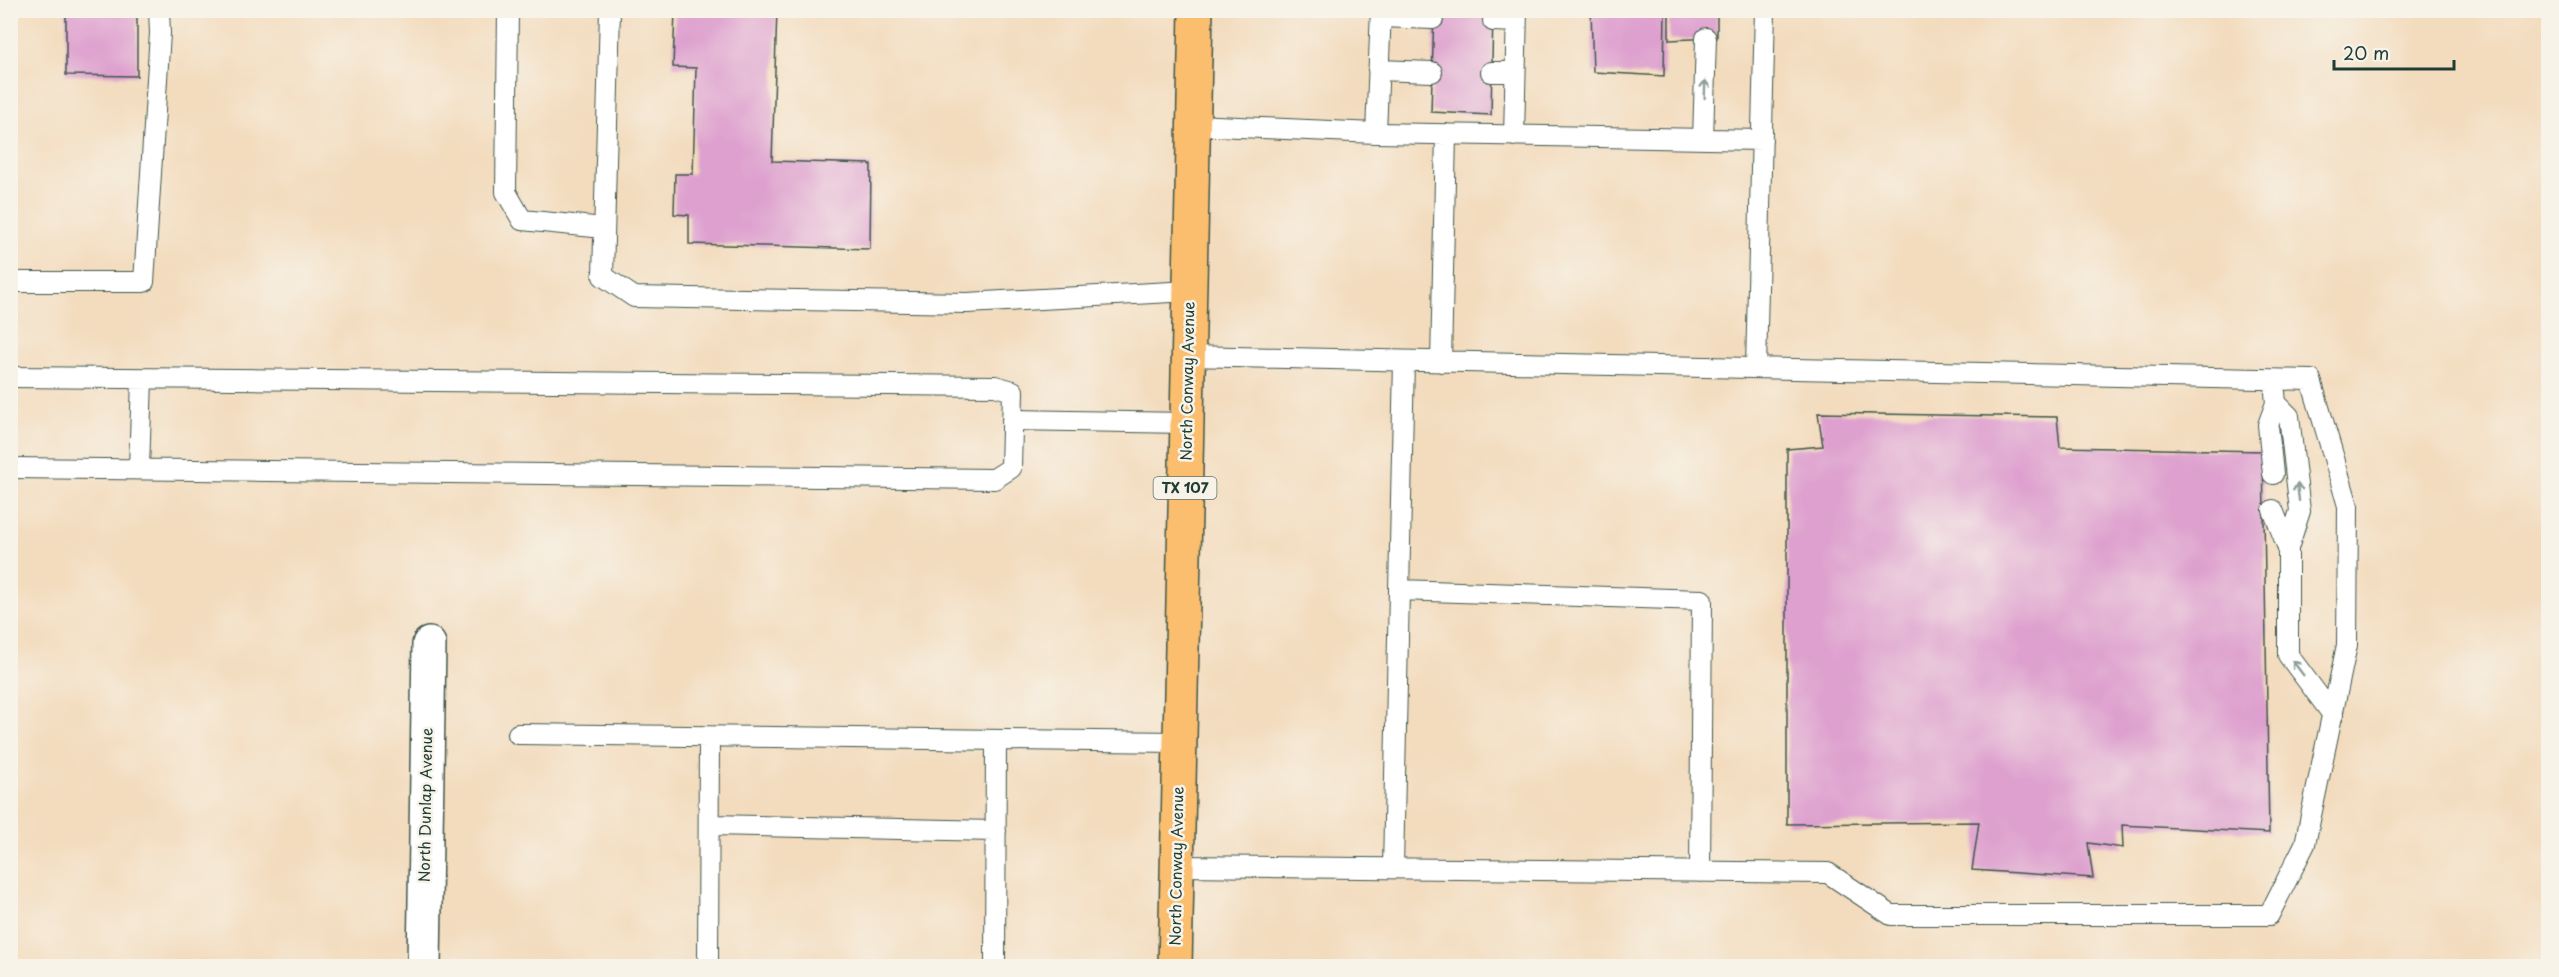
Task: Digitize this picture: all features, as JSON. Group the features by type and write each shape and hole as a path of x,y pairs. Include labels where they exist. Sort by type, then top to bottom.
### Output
{"main road":[{"name":"North Conway Avenue","path":"1175,966 1196,10"}],"street":[{"name":"North Dunlap Avenue","path":"424,966 429,644"}],"lane":[{"path":"10,282 144,282 159,44 159,10"},
{"path":"508,10 506,192 522,220 604,228"},
{"path":"609,10 603,276 633,297 967,303 1190,291"},
{"path":"1756,368 1765,10"},
{"path":"1376,133 1381,14 1433,19"},
{"path":"1493,21 1516,16 1514,136"},
{"path":"1703,139 1706,38"},
{"path":"1378,70 1432,72"},
{"path":"1491,72 1515,72"},
{"path":"1194,125 1376,133 1762,140"},
{"path":"1441,362 1446,134"},
{"path":"1178,866 1828,873 1891,915 2269,915 2305,844 2347,645 2349,506 2312,380 1188,356"},
{"path":"1393,868 1404,361"},
{"path":"10,377 995,386 1013,391 1011,468 994,479 10,468"},
{"path":"2273,378 2276,403 2268,425 2273,474"},
{"path":"139,469 142,379"},
{"path":"2276,403 2289,416 2300,511 2288,548 2288,655 2333,715"},
{"path":"1012,420 1187,423"},
{"path":"2273,510 2288,548"},
{"path":"1399,590 1702,600 1700,872"},
{"path":"518,734 1180,742"},
{"path":"708,966 709,736"},
{"path":"995,966 996,740"},
{"path":"709,825 996,831"}],"building":[{"path":"66,10 137,10 137,76 66,75"},
{"path":"675,10 777,10 772,161 871,164 870,249 689,244 689,215 674,214 675,174 693,174 696,68 673,67"},
{"path":"1434,10 1493,10 1491,115 1431,112"},
{"path":"1591,10 1665,10 1664,76 1593,72"},
{"path":"1669,10 1717,10 1717,38 1669,40"},
{"path":"1818,413 2057,417 2060,447 2263,451 2269,833 2122,825 2123,848 2088,843 2093,878 1972,870 1979,822 1787,824 1787,449 1823,446"}]}
